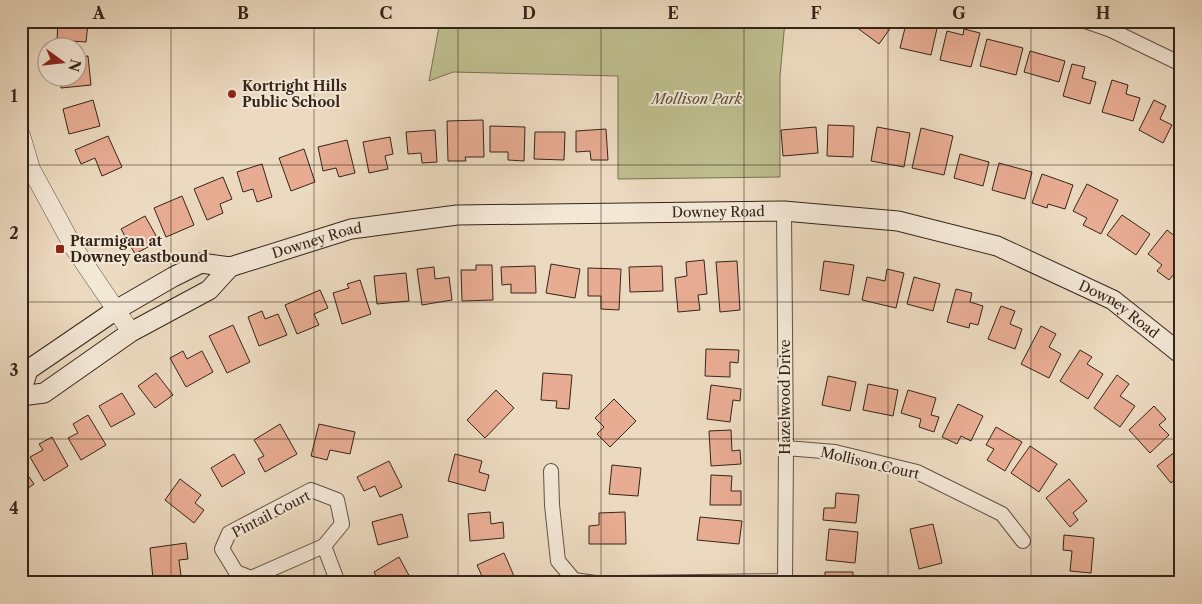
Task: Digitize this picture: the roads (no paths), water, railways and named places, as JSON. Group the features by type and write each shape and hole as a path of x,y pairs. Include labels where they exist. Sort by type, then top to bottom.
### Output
{"main road":[{"name":"Downey Road","path":"230,267 209,290 130,332 44,393 21,395 28,370 116,310 201,263 230,267 351,229 457,215 784,211 898,221 997,246 1112,300 1181,354"}],"street":[{"path":"1085,21 1113,26 1181,64"},
{"path":"21,135 30,169 74,248 130,332"},
{"name":"Hazelwood Drive","path":"784,211 785,582"},
{"name":"Mollison Court","path":"786,448 835,452 917,472 1002,514 1023,541"},
{"path":"551,471 552,505 558,561 574,580 594,583"},
{"name":"Pintail Court","path":"311,490 337,500 342,524 324,546 250,578 236,572 222,549 230,533 311,490"},
{"path":"324,546 338,583"},
{"path":"625,583 785,582"}],"place":[{"name":"Kortright Hills Public School","path":"232,94"},
{"name":"Ptarmigan at Downey eastbound","path":"60,249"}],"park label":[{"name":"Mollison Park","path":"697,99"}]}
